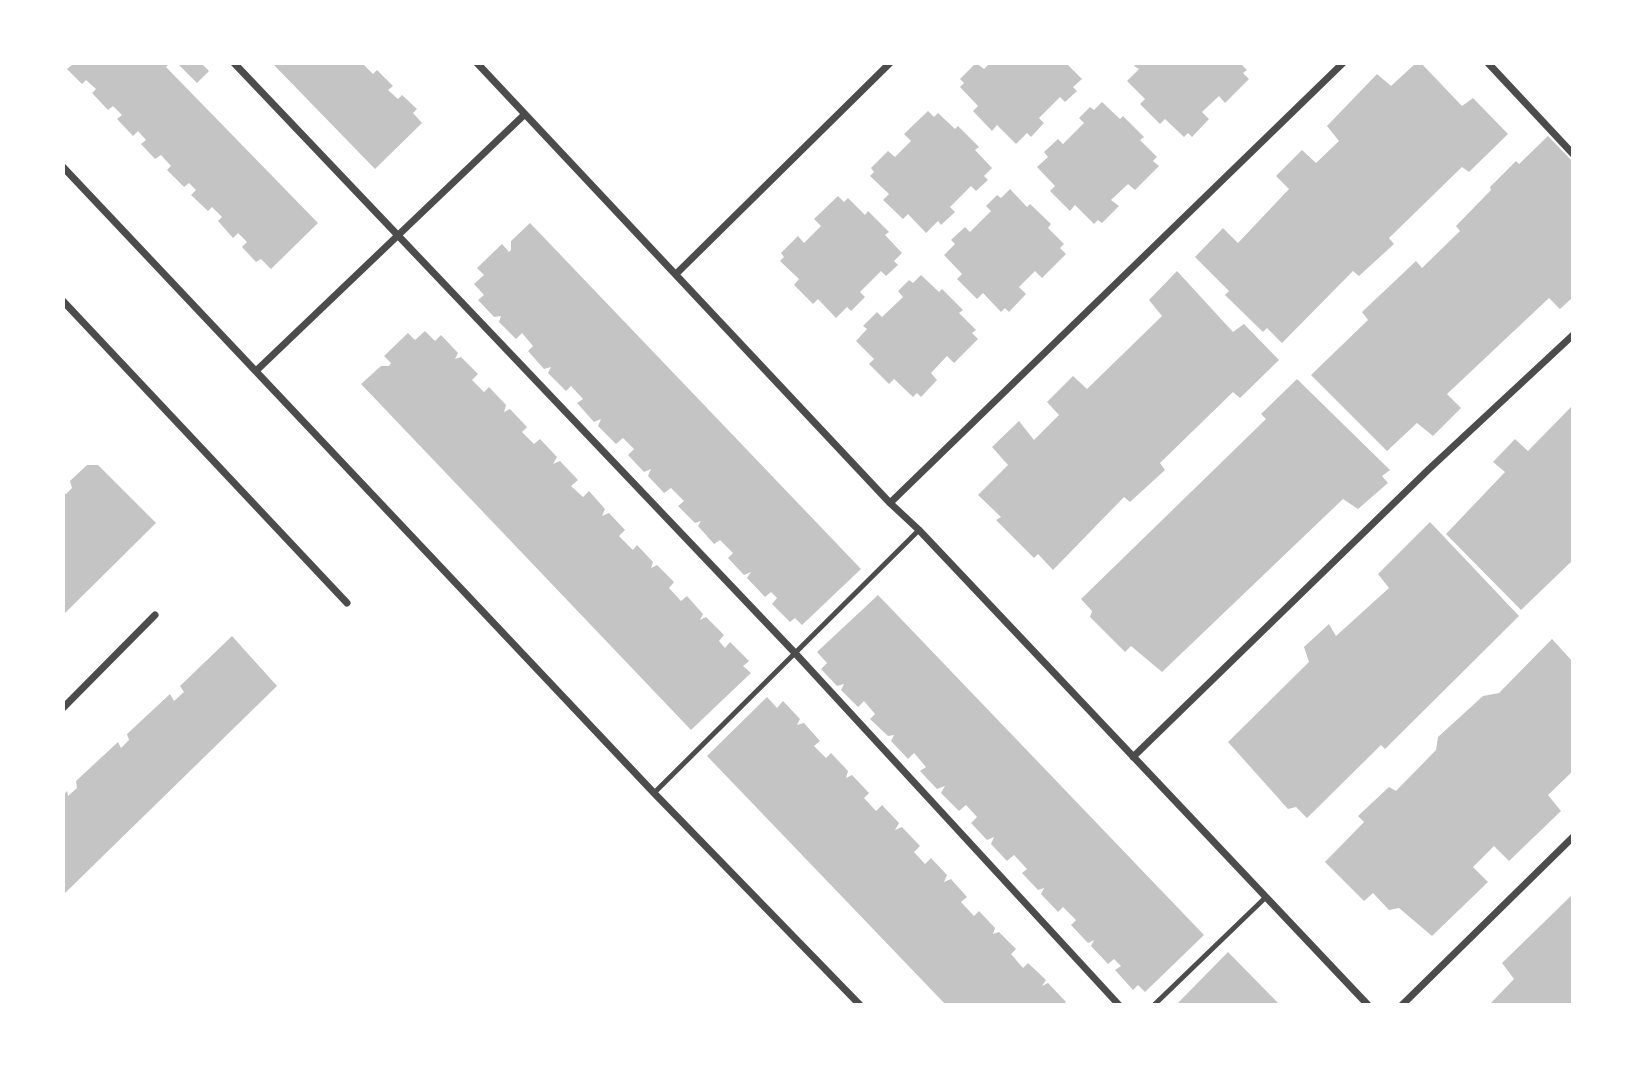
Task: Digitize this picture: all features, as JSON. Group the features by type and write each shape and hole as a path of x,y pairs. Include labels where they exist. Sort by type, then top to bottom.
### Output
{"street":[{"path":"234,63 795,653 1119,1005"},
{"path":"477,63 890,503 919,530 1368,1005"},
{"path":"676,274 890,63"},
{"path":"890,503 1343,63"},
{"path":"1488,63 1573,153"},
{"path":"257,370 525,114"},
{"path":"63,167 654,793 860,1005"},
{"path":"63,301 347,603"},
{"path":"1133,757 1429,470 1573,335"},
{"path":"63,708 155,615"},
{"path":"1402,1005 1573,837"}],"lane":[{"path":"654,793 919,530"},
{"path":"1154,1005 1266,897"}],"building":[{"path":"70,63 170,63 166,67 318,223 271,269 261,259 256,262 242,247 247,242 238,233 233,238 218,221 222,217 212,207 208,211 191,195 196,190 189,183 184,187 167,170 171,166 161,155 155,159 141,144 146,140 138,131 133,136 117,119 122,115 113,106 108,110 92,93 96,89 86,80 82,84 67,69 72,65"},
{"path":"177,63 201,63 209,71 197,83"},
{"path":"272,63 362,63 373,74 377,70 393,86 388,90 398,99 402,95 417,109 413,113 422,123 375,169"},
{"path":"976,63 984,69 990,63 1066,63 1082,79 1073,87 1077,91 1065,102 1060,97 1039,118 1044,123 1031,137 1027,133 1016,144 997,125 992,131 973,111 978,106 960,87 964,83 960,79"},
{"path":"1137,63 1240,63 1247,70 1243,73 1249,79 1225,103 1219,96 1202,112 1209,119 1192,137 1188,133 1184,137 1165,119 1160,124 1140,104 1145,99 1127,81 1139,69 1134,66"},
{"path":"1416,63 1421,63 1462,106 1473,98 1508,134 1469,172 1462,167 1389,238 1394,244 1359,276 1353,271 1282,343 1267,328 1263,332 1225,295 1229,291 1195,257 1223,228 1238,243 1289,189 1276,176 1302,150 1316,163 1339,141 1327,126 1377,74 1391,86"},
{"path":"1102,102 1120,119 1123,116 1144,137 1140,140 1157,157 1153,161 1159,166 1135,190 1128,184 1111,200 1119,206 1102,223 1098,220 1094,224 1075,205 1070,211 1050,191 1055,186 1037,167 1048,157 1044,152 1058,139 1063,144 1084,123 1079,118 1090,107 1094,110"},
{"path":"928,111 934,117 938,113 955,129 958,126 979,147 975,150 992,168 984,176 988,180 976,191 971,186 950,207 955,212 941,225 938,221 926,233 908,214 903,219 883,200 889,194 870,176 874,172 871,168 888,151 895,157 911,141 904,134"},
{"path":"1548,136 1573,162 1573,297 1560,309 1549,298 1447,394 1461,408 1433,436 1417,423 1387,451 1311,375 1368,320 1362,312 1416,261 1422,268 1460,231 1456,226 1491,190 1490,187 1516,161 1519,164"},
{"path":"1010,189 1027,207 1030,204 1051,224 1048,228 1064,244 1060,248 1066,254 1042,278 1035,271 1019,287 1026,294 1009,312 1005,308 1001,312 983,293 977,299 957,279 962,274 944,255 955,244 951,240 965,227 970,232 991,211 986,206 997,195 1001,198"},
{"path":"838,196 844,202 848,198 865,215 868,211 889,232 885,235 902,253 894,261 898,265 886,276 881,271 860,292 865,297 851,311 847,307 836,318 818,299 813,304 794,285 799,279 780,261 784,257 781,253 798,236 804,243 821,226 814,219"},
{"path":"530,223 861,569 802,625 795,618 790,622 772,604 777,598 771,592 765,597 747,578 751,572 744,575 728,558 733,553 720,540 714,544 698,526 701,521 695,523 678,506 684,501 671,488 664,493 648,476 651,469 644,472 628,455 634,449 623,438 616,444 598,426 601,419 594,422 577,403 583,399 571,386 566,391 548,373 551,367 544,369 528,351 533,346 522,333 516,339 499,322 501,316 494,317 478,300 484,295 474,284 484,275 477,268 502,244 509,252 511,241"},
{"path":"1177,271 1233,332 1244,324 1279,360 1240,398 1233,392 1160,463 1165,470 1130,502 1124,497 1053,570 1038,554 1034,558 996,520 1001,517 978,495 1008,465 992,447 1019,421 1034,440 1059,415 1047,402 1073,376 1087,389 1162,316 1149,300"},
{"path":"921,275 939,292 942,289 963,310 959,313 976,330 972,333 978,339 954,363 947,356 931,373 937,380 921,397 917,393 913,397 894,379 889,384 869,364 874,359 856,341 867,329 863,326 877,312 882,317 903,297 898,291 909,280 913,283"},
{"path":"425,331 435,341 441,335 458,353 455,359 461,357 478,374 472,380 484,392 489,387 506,405 504,412 510,409 527,427 522,432 534,444 540,439 557,457 553,464 560,461 578,480 571,486 583,497 589,491 605,509 602,516 609,513 625,530 619,536 633,550 637,545 653,562 651,568 657,565 674,582 669,588 681,601 687,596 703,614 700,620 706,617 724,635 719,641 725,648 730,642 749,661 743,666 751,673 691,730 361,384 381,366 389,366 391,363 384,356 408,333 415,340"},
{"path":"1297,379 1390,470 1382,476 1388,483 1358,509 1343,499 1162,672 1131,646 1125,652 1090,617 1092,611 1081,599 1266,419 1261,414"},
{"path":"1573,405 1573,560 1521,610 1446,534 1505,472 1493,462 1515,439 1528,451"},
{"path":"87,465 98,465 156,523 63,615 63,493 66,494 72,488 70,481"},
{"path":"1430,522 1519,616 1385,749 1381,745 1307,818 1296,807 1288,809 1228,742 1309,662 1304,647 1329,624 1336,636 1389,588 1378,574"},
{"path":"878,595 1204,935 1145,992 1138,985 1133,990 1115,970 1121,966 1114,959 1108,964 1091,946 1094,940 1088,943 1071,925 1076,920 1063,907 1058,912 1041,894 1044,888 1038,890 1022,873 1027,869 1014,855 1007,861 991,844 994,837 987,840 971,823 977,817 966,805 959,811 941,793 945,786 937,789 920,771 926,767 914,753 908,759 891,741 894,735 888,736 870,719 875,714 864,701 858,707 841,690 844,684 837,686 821,669 827,663 817,652"},
{"path":"232,636 277,686 63,895 63,795 67,791 68,796 77,788 76,781 118,742 121,748 129,740 127,734 170,694 174,701 184,692 180,686"},
{"path":"1552,639 1573,662 1573,771 1548,795 1561,811 1509,861 1494,846 1473,867 1488,882 1432,936 1399,908 1389,910 1373,893 1364,901 1325,862 1364,822 1358,816 1389,787 1396,791 1436,750 1438,737 1483,696 1499,693"},
{"path":"767,697 777,708 783,701 800,719 797,725 804,723 820,741 814,746 826,758 831,753 848,771 846,778 852,775 869,793 864,798 876,811 882,805 899,823 895,830 902,827 920,846 914,852 925,864 931,858 947,875 944,882 951,879 967,897 961,902 974,916 979,911 995,928 993,934 999,932 1016,949 1011,954 1023,968 1028,963 1046,980 1042,986 1048,983 1066,1002 1063,1005 946,1005 707,756"},
{"path":"1573,894 1573,1005 1489,1005 1514,979 1502,963"},
{"path":"1228,952 1280,1005 1176,1005"}]}
